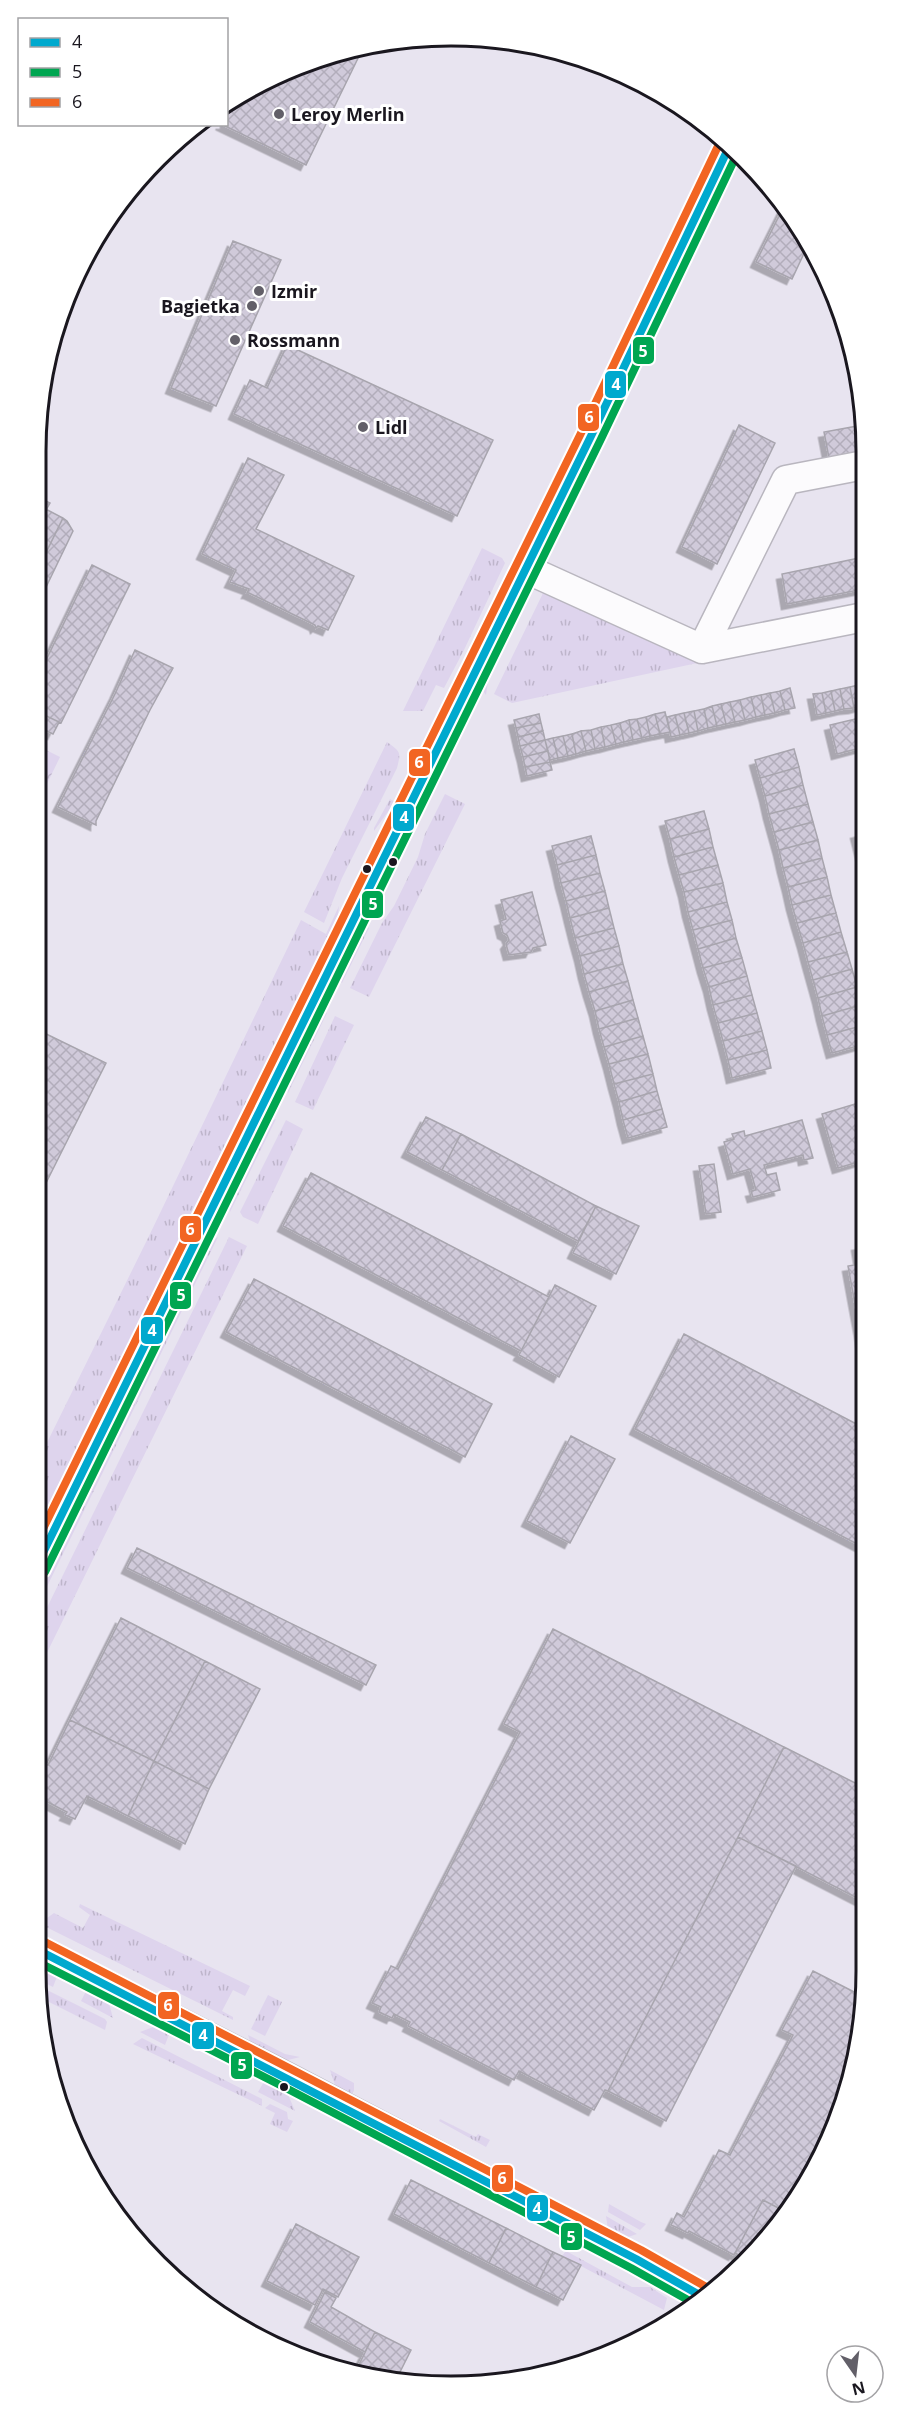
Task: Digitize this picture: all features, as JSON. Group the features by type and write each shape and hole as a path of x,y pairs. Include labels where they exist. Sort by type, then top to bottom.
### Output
{"street":[{"path":"46,1547 526,569 726,154"},
{"path":"702,649 786,480 856,467"},
{"path":"526,569 702,649 856,619"},
{"path":"46,1954 289,2078 636,2259 696,2293"}],"green space":[{"path":"482,548 502,558 505,563 464,650 444,688 436,685 423,711 403,711"},
{"path":"537,582 488,681 486,695 483,691 483,680 529,584"},
{"path":"545,589 702,662 512,703 494,694"},
{"path":"387,742 399,753 397,768 342,878 324,923 304,912"},
{"path":"46,750 60,757 46,786"},
{"path":"445,794 465,804 369,997 350,988 418,857 425,834"},
{"path":"390,799 395,802 374,831 374,828"},
{"path":"339,906 337,923 46,1519 46,1445 301,920 326,934"},
{"path":"367,927 369,928 342,983 339,980 355,944"},
{"path":"327,1013 288,1093 286,1087 321,1014"},
{"path":"335,1016 354,1025 313,1110 295,1102"},
{"path":"276,1119 230,1212 228,1203 269,1121"},
{"path":"286,1120 303,1129 258,1224 243,1217 240,1212"},
{"path":"218,1237 46,1589 46,1575 210,1242"},
{"path":"229,1237 247,1246 46,1655 46,1610"},
{"path":"80,1904 250,1986 245,1996 233,1990 222,2011 233,2017 233,2020 46,1927 47,1918 54,1913 83,1928 90,1915 79,1907"},
{"path":"46,1968 58,1974 53,1987 47,1984"},
{"path":"92,1989 108,2000 113,2018 81,2001 86,1991"},
{"path":"47,1990 105,2019 107,2022 105,2030 47,2001"},
{"path":"268,1995 282,2002 265,2036 251,2029"},
{"path":"156,2026 170,2032 165,2045 140,2032"},
{"path":"248,2035 285,2054 300,2057 284,2061 251,2044"},
{"path":"142,2038 262,2099 262,2106 133,2044"},
{"path":"330,2070 354,2083 354,2090 350,2097 336,2088"},
{"path":"265,2080 287,2092 295,2111 258,2092"},
{"path":"270,2104 287,2112 288,2119 293,2121 287,2132 270,2124 275,2113 265,2108"},
{"path":"440,2119 476,2137 478,2134 490,2140 486,2147 439,2121"},
{"path":"609,2204 646,2224 640,2230 608,2212"},
{"path":"606,2216 637,2234 622,2239 608,2230"},
{"path":"566,2251 632,2287 650,2287 667,2298 664,2310 562,2256"}],"building":[{"name":"Leroy Merlin","path":"358,57 306,165 225,126 228,126 228,114 272,88 297,77"},
{"path":"780,214 804,253 792,279 756,262"},
{"path":"233,241 281,260 216,406 171,388"},
{"name":"Lidl","path":"287,345 493,440 457,516 234,414 250,380 267,388"},
{"path":"739,425 775,443 717,564 682,547"},
{"path":"856,426 856,453 829,458 824,432"},
{"path":"248,458 284,475 256,529 354,576 328,630 318,626 316,628 315,625 247,593 249,589 230,582 236,570 202,554"},
{"path":"46,509 63,518 46,553"},
{"path":"63,518 73,531 46,587 46,553"},
{"path":"856,559 856,591 787,604 782,574"},
{"path":"92,565 130,584 61,723 46,716 46,660"},
{"path":"135,650 173,668 150,710 96,825 58,807"},
{"path":"856,686 856,708 854,708 850,687"},
{"path":"850,687 854,708 844,709 840,689"},
{"path":"790,688 795,708 785,710 780,691"},
{"path":"840,689 844,709 835,711 831,691"},
{"path":"780,691 785,710 775,713 770,693"},
{"path":"831,691 835,711 826,713 822,693"},
{"path":"770,693 775,713 765,715 761,695"},
{"path":"822,693 826,713 817,715 813,694"},
{"path":"761,695 765,715 756,717 751,697"},
{"path":"751,697 756,717 745,720 740,700"},
{"path":"740,700 745,720 735,722 730,702"},
{"path":"730,702 735,722 726,724 721,704"},
{"path":"721,704 726,724 717,726 712,706"},
{"path":"712,706 717,726 708,728 704,709"},
{"path":"704,709 708,728 698,731 694,711"},
{"path":"694,711 698,731 689,733 684,713"},
{"path":"665,712 670,732 660,734 655,714"},
{"path":"684,713 689,733 680,735 675,715"},
{"path":"539,714 541,723 516,728 514,720"},
{"path":"655,714 660,734 650,736 646,717"},
{"path":"675,715 680,735 671,737 667,717"},
{"path":"46,716 59,722 53,734 46,731"},
{"path":"646,717 650,736 642,738 637,719"},
{"path":"637,719 642,738 633,740 629,720"},
{"path":"856,719 856,749 837,754 830,725"},
{"path":"629,720 633,740 624,742 620,723"},
{"path":"541,723 543,731 518,737 516,728"},
{"path":"620,723 624,742 616,744 611,725"},
{"path":"611,725 616,744 605,747 601,727"},
{"path":"601,727 605,747 595,749 591,730"},
{"path":"591,730 595,749 586,751 581,731"},
{"path":"543,731 545,740 520,746 518,737"},
{"path":"581,731 586,751 576,754 572,734"},
{"path":"572,734 576,754 568,756 563,736"},
{"path":"563,736 568,756 558,758 553,738"},
{"path":"553,738 558,758 550,760 545,740"},
{"path":"545,740 548,751 523,757 520,746"},
{"path":"794,749 799,767 760,778 755,760"},
{"path":"548,751 550,762 525,767 523,757"},
{"path":"550,762 552,770 527,776 525,767"},
{"path":"799,767 803,785 765,796 760,778"},
{"path":"803,785 808,804 769,814 765,796"},
{"path":"808,804 813,822 774,832 769,814"},
{"path":"704,811 709,829 670,839 665,821"},
{"path":"813,822 818,840 779,850 774,832"},
{"path":"709,829 713,847 674,857 670,839"},
{"path":"591,836 596,855 557,865 552,846"},
{"path":"818,840 822,858 783,868 779,850"},
{"path":"713,847 718,865 679,875 674,857"},
{"path":"596,855 600,873 561,883 557,865"},
{"path":"822,858 827,877 788,887 783,868"},
{"path":"718,865 723,883 684,892 679,875"},
{"path":"600,873 605,891 566,901 561,883"},
{"path":"827,877 831,895 792,905 788,887"},
{"path":"723,883 727,902 688,912 684,892"},
{"path":"605,891 609,908 570,918 566,901"},
{"path":"532,892 546,945 533,948 531,952 509,955 506,944 509,940 503,933 500,921 506,919 501,900"},
{"path":"831,895 836,913 797,923 792,905"},
{"path":"727,902 732,920 693,930 688,912"},
{"path":"609,908 614,928 575,938 570,918"},
{"path":"836,913 841,932 803,943 797,923"},
{"path":"732,920 736,938 698,949 693,930"},
{"path":"614,928 619,946 580,956 575,938"},
{"path":"841,932 847,952 808,962 803,943"},
{"path":"736,938 742,958 703,968 698,949"},
{"path":"619,946 623,964 584,974 580,956"},
{"path":"847,952 852,969 813,980 808,962"},
{"path":"742,958 747,976 709,987 703,968"},
{"path":"623,964 628,981 589,992 584,974"},
{"path":"852,969 856,987 818,998 813,980"},
{"path":"747,976 752,995 713,1005 709,987"},
{"path":"628,981 633,1000 595,1011 589,992"},
{"path":"856,987 856,1006 822,1016 818,998"},
{"path":"752,995 757,1013 718,1023 713,1005"},
{"path":"633,1000 638,1018 599,1029 595,1011"},
{"path":"856,1006 856,1027 827,1035 822,1016"},
{"path":"757,1013 762,1031 723,1041 718,1023"},
{"path":"638,1018 643,1036 604,1047 599,1029"},
{"path":"856,1027 856,1046 832,1053 827,1035"},
{"path":"762,1031 767,1050 728,1060 723,1041"},
{"path":"46,1034 106,1063 46,1183"},
{"path":"643,1036 648,1054 609,1064 604,1047"},
{"path":"767,1050 771,1068 732,1078 728,1060"},
{"path":"648,1054 653,1074 614,1084 609,1064"},
{"path":"653,1074 657,1091 619,1102 614,1084"},
{"path":"657,1091 662,1109 623,1120 619,1102"},
{"path":"856,1104 856,1163 838,1168 822,1114"},
{"path":"662,1109 667,1127 628,1138 623,1120"},
{"path":"426,1117 461,1134 442,1170 407,1152"},
{"path":"802,1120 813,1158 804,1160 803,1155 764,1165 767,1175 776,1173 780,1190 753,1197 751,1191 756,1190 750,1169 733,1174 724,1142 734,1139 732,1134 744,1131 745,1136"},
{"path":"461,1134 596,1206 578,1241 442,1170"},
{"path":"714,1164 721,1212 706,1214 699,1166"},
{"path":"311,1173 549,1297 521,1351 283,1226"},
{"path":"596,1206 639,1226 616,1274 573,1253"},
{"path":"856,1265 856,1310 848,1266"},
{"path":"254,1279 492,1404 465,1457 226,1332"},
{"path":"555,1285 596,1306 559,1377 519,1355"},
{"path":"684,1334 856,1424 856,1543 635,1429"},
{"path":"571,1436 615,1459 570,1543 527,1521"},
{"path":"137,1548 376,1665 366,1685 127,1568"},
{"path":"121,1618 205,1661 154,1761 70,1720"},
{"path":"553,1629 784,1747 608,2091 605,2090 594,2110 519,2071 514,2080 408,2026 410,2022 394,2014 392,2018 379,2012 381,2007 372,2003 391,1966 398,1969 520,1732 504,1724"},
{"path":"205,1661 260,1689 209,1789 154,1761"},
{"path":"70,1720 154,1761 128,1816 87,1796 75,1819 65,1815 67,1812 46,1801 46,1764 48,1765"},
{"path":"784,1747 856,1783 856,1897 738,1837"},
{"path":"154,1761 209,1789 185,1844 128,1816"},
{"path":"738,1837 796,1866 666,2121 608,2091"},
{"path":"813,1971 856,1993 849,2050 843,2075 815,2150 779,2208 763,2200 734,2255 689,2231 688,2233 671,2225 677,2213 684,2217 719,2150 730,2155 793,2035 782,2030"},
{"path":"411,2180 506,2228 489,2263 394,2214"},
{"path":"763,2200 779,2208 739,2255 735,2253"},
{"path":"296,2224 359,2257 338,2297 323,2289 315,2305 267,2281"},
{"path":"506,2228 553,2252 536,2287 489,2263"},
{"path":"553,2252 581,2265 563,2300 536,2287"},
{"path":"325,2292 336,2298 331,2307 375,2332 365,2352 310,2322"},
{"path":"375,2332 411,2350 400,2372 359,2365"}],"transit line":[{"name":"6","path":"46,1523 583,429 718,146"},
{"name":"4","path":"46,1547 592,434 726,154"},
{"name":"5","path":"46,1570 601,439 734,161"},
{"name":"6","path":"46,1943 641,2250 705,2286"},
{"name":"4","path":"46,1954 636,2259 696,2293"},
{"name":"5","path":"46,1966 284,2087 687,2300"}],"place":[{"name":"Leroy Merlin","path":"279,114"},
{"name":"Izmir","path":"259,291"},
{"name":"Bagietka","path":"252,306"},
{"name":"Rossmann","path":"235,340"},
{"name":"Lidl","path":"363,427"}]}
